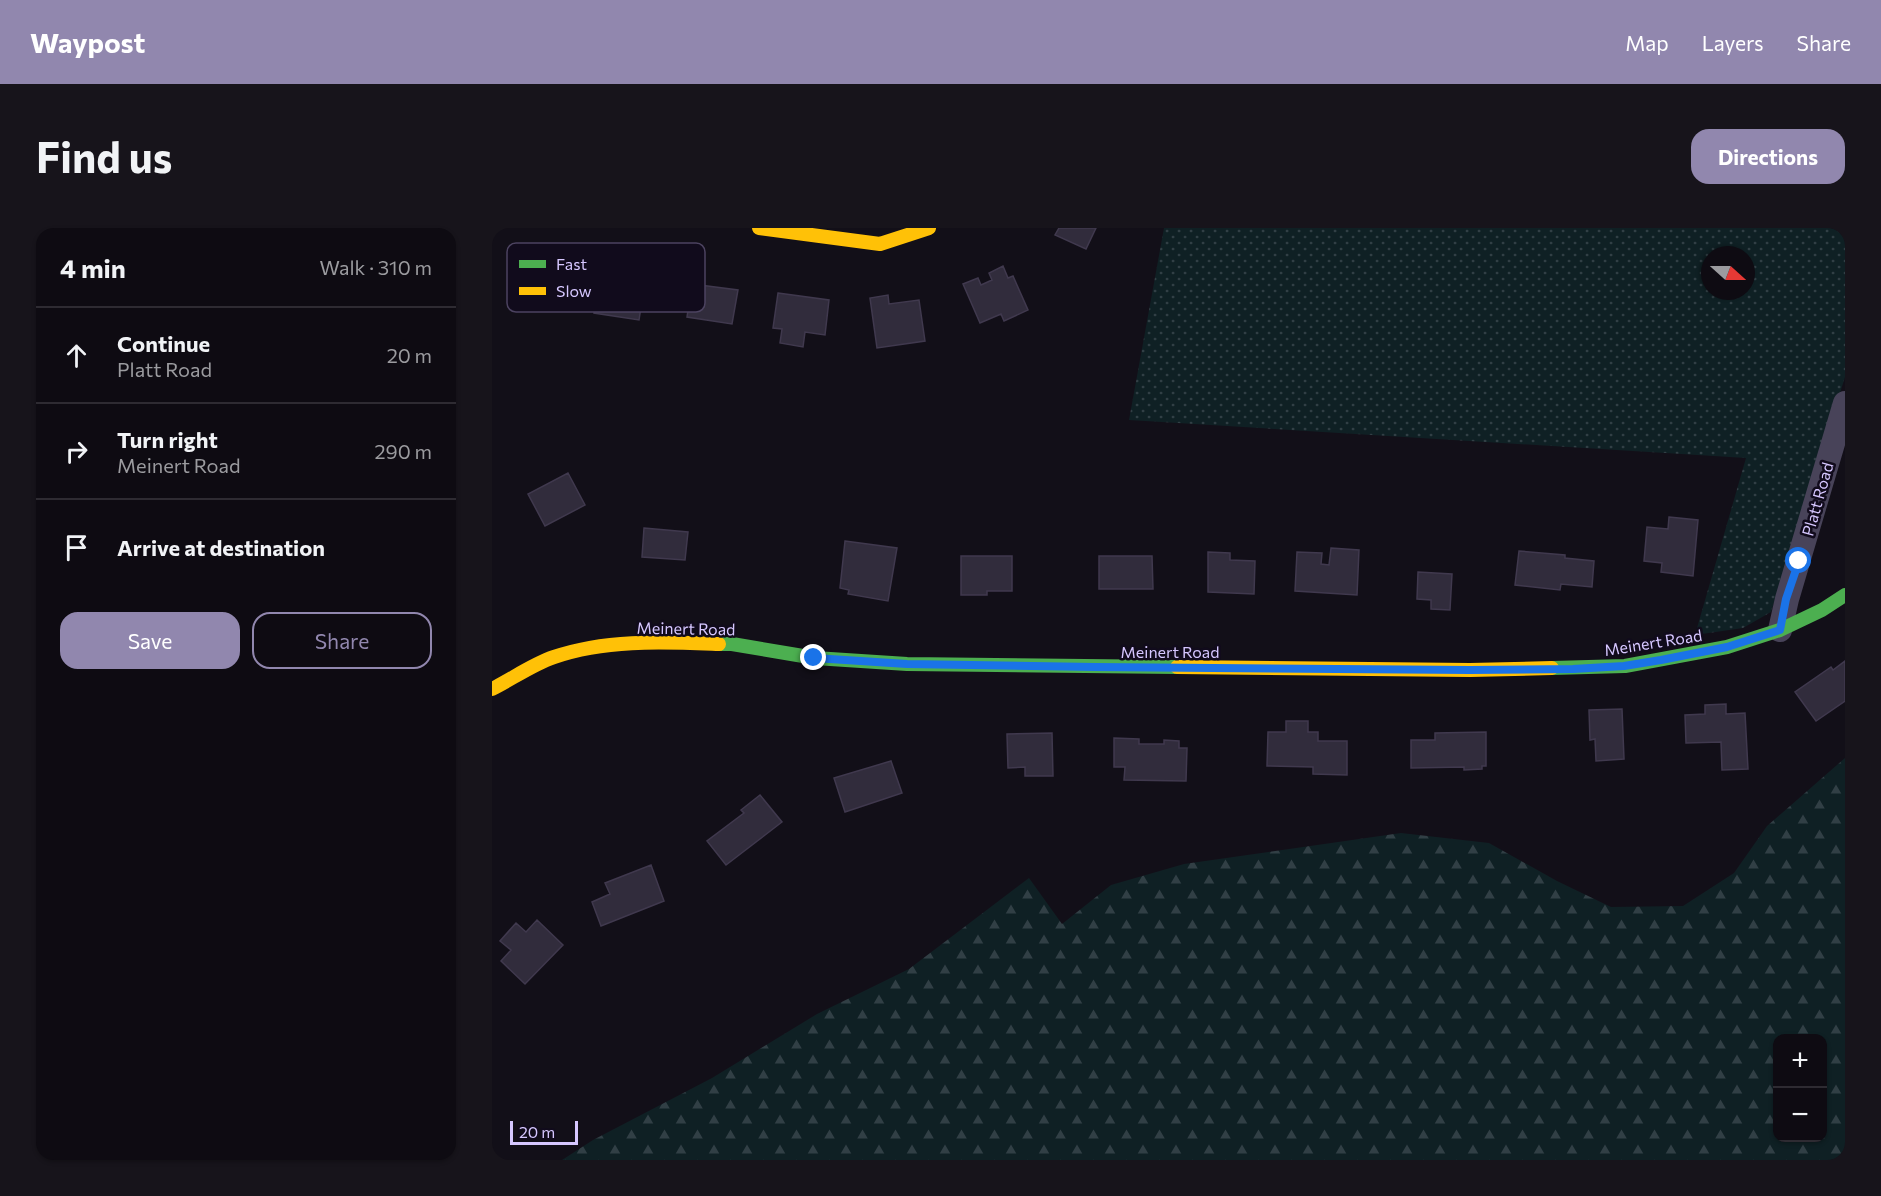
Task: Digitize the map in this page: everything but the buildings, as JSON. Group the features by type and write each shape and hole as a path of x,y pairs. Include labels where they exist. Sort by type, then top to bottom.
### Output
{"street":[{"path":"759,228 880,244 927,231 929,228"},
{"name":"Platt Road","path":"1780,630 1786,599 1845,403"},
{"name":"Meinert Road","path":"492,689 553,657 612,644 668,642 732,644 814,658 907,664 1470,670 1624,666 1727,647 1780,630 1822,610 1845,595"}],"green space":[{"path":"1164,228 1845,228 1845,377 1771,612 1743,628 1695,635 1746,458 1129,420"},
{"path":"1845,758 1845,1160 562,1160 593,1140 712,1078 817,1014 909,969 1029,878 1062,924 1111,885 1184,864 1401,833 1489,843 1557,881 1611,907 1683,906 1734,873 1767,826"}],"traffic: fast":[{"path":"1552,668 1625,666 1727,647 1780,630 1822,610 1845,595"},
{"path":"719,644 732,644 815,658 907,664 1177,667"}],"traffic: slow":[{"path":"759,228 880,244 929,228"},
{"path":"492,689 546,660 594,647 635,643 719,644"},
{"path":"1177,667 1470,670 1552,668"}],"route":[{"path":"814,658 907,664 1095,667 1470,670 1624,666 1727,647 1780,630 1786,599 1799,561"}]}
